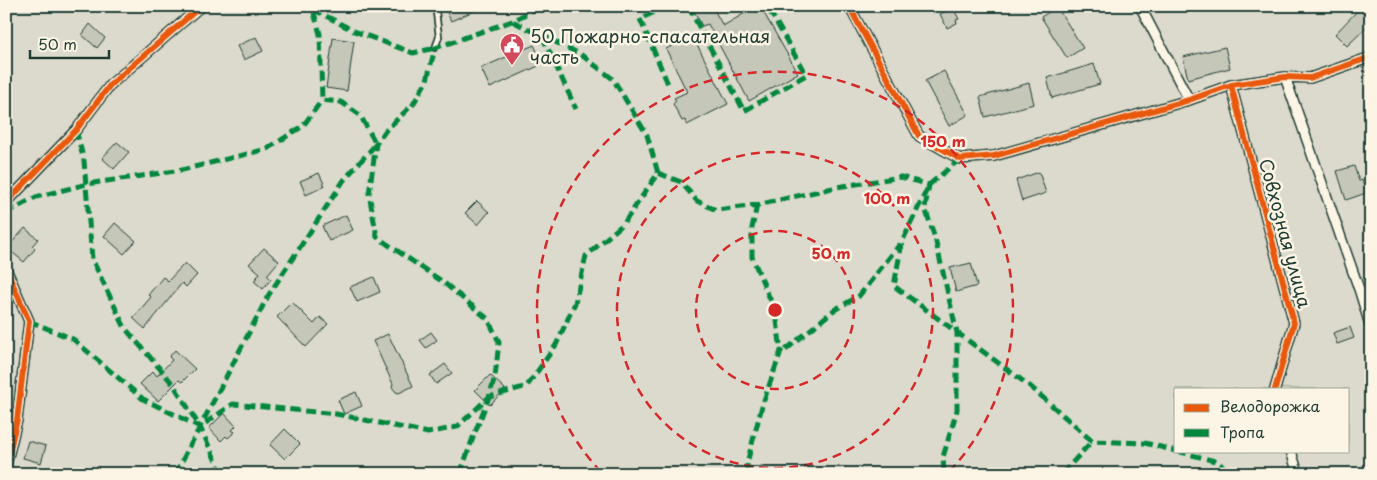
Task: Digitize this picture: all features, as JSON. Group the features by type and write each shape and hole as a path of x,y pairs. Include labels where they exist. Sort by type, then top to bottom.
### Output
{"street":[{"path":"6,203 76,130 110,85 201,6"},
{"path":"849,6 919,136 960,159 994,156 1189,100 1231,85 1286,77 1310,78 1371,57"},
{"path":"1140,6 1189,100"},
{"path":"1286,77 1371,328"},
{"name":"Совхозная улица","path":"1231,85 1294,324 1275,388"},
{"path":"6,269 29,321 17,420 6,465"},
{"path":"1292,452 1298,474"}],"lane":[{"path":"435,48 439,37 437,6"}],"shaded area":[{"path":"6,6 1371,6 1371,474 6,474"}],"building":[{"path":"444,6 485,6 451,21"},
{"path":"698,6 712,6 723,26 760,6 798,73 749,101 708,24 702,26 693,9"},
{"path":"1362,6 1371,6 1371,23 1347,46 1335,34"},
{"path":"1057,7 1083,48 1067,58 1041,17"},
{"path":"953,8 959,19 956,20 957,23 947,28 940,14"},
{"path":"90,24 105,38 97,48 82,35"},
{"path":"692,35 728,104 687,125 685,120 682,121 673,104 676,101 674,98 687,92 666,49"},
{"path":"256,37 263,51 244,60 237,46"},
{"path":"333,38 354,41 347,91 326,88"},
{"name":"50 Пожарно-спасательная часть","path":"534,45 543,64 490,88 481,68"},
{"path":"1225,47 1230,68 1188,79 1183,57"},
{"path":"1094,64 1100,84 1052,98 1047,78"},
{"path":"944,71 968,115 949,126 925,81"},
{"path":"1029,83 1034,104 985,117 980,97"},
{"path":"117,142 129,152 114,169 102,158"},
{"path":"1354,166 1359,181 1362,180 1366,193 1346,200 1337,171"},
{"path":"1039,172 1046,193 1022,201 1016,180"},
{"path":"319,173 325,186 306,195 300,181"},
{"path":"477,201 489,212 478,225 465,213"},
{"path":"346,215 353,230 329,241 322,226"},
{"path":"115,223 136,241 124,254 104,236"},
{"path":"25,228 38,239 32,246 35,249 24,262 7,248"},
{"path":"264,248 279,261 267,275 271,279 263,289 254,281 260,273 249,264"},
{"path":"185,263 197,275 186,287 182,283 145,329 133,318 151,297 148,295 163,277 168,281"},
{"path":"971,263 977,286 956,292 950,268"},
{"path":"374,277 380,292 357,302 350,287"},
{"path":"292,302 314,324 320,317 328,324 306,347 277,317"},
{"path":"1350,327 1354,338 1337,344 1333,333"},
{"path":"431,332 437,340 426,348 420,340"},
{"path":"388,334 413,386 399,393 392,387 393,384 373,341"},
{"path":"175,350 195,369 182,382 179,380 158,401 140,384 153,371 157,376 172,360 169,357"},
{"path":"445,364 452,373 436,384 430,375"},
{"path":"490,375 505,389 490,405 475,390"},
{"path":"356,392 362,406 344,414 338,400"},
{"path":"224,413 236,426 232,430 235,432 228,438 226,436 221,441 209,428"},
{"path":"285,429 300,444 285,459 270,445"},
{"path":"28,441 46,446 41,463 23,458"}],"marked path":[{"path":"222,474 200,427 268,296 344,180 376,144 360,115 341,102 322,100 320,34 312,6"},
{"path":"460,474 495,377 499,342 488,319 443,282 377,237 369,194 376,144 386,130 411,108 427,80 435,48 512,21 541,6"},
{"path":"667,6 640,19 668,84"},
{"path":"688,6 744,111 806,75 767,6"},
{"path":"725,12 735,6"},
{"path":"313,9 354,31 413,53 435,48"},
{"path":"175,474 200,427 233,404 336,414 428,433 457,427 489,397 527,386 556,345 575,303 586,256 624,223 658,173 647,135 613,79 580,54 512,21"},
{"path":"542,36 576,109"},
{"path":"6,213 36,197 87,184 182,170 267,149 303,126 322,100"},
{"path":"76,130 84,161 92,259 125,328 173,384 200,427"},
{"path":"960,159 929,185 902,242 894,286 1031,387 1092,441 1145,443 1174,450"},
{"path":"658,173 681,182 697,201 716,210 757,205 837,187 901,177 929,185 925,208 935,238 957,333 957,410 943,457 944,474"},
{"path":"757,205 752,228 752,257 776,313 781,351"},
{"path":"747,474 747,463 762,406 781,351 782,353 834,310 859,296 900,244"},
{"path":"29,321 73,339 143,399 200,427"},
{"path":"1062,474 1092,441"},
{"path":"1181,452 1215,461 1235,474"}],"cycle path":[{"path":"6,203 76,130 110,85 201,6"},
{"path":"849,6 919,136 960,159 994,156 1189,100 1231,85 1285,77 1310,78 1371,57"},
{"path":"1231,85 1294,323 1275,388"},
{"path":"6,269 29,321 17,420 6,465"}],"place":[{"name":"50 Пожарно-спасательная часть","path":"512,66"}]}
